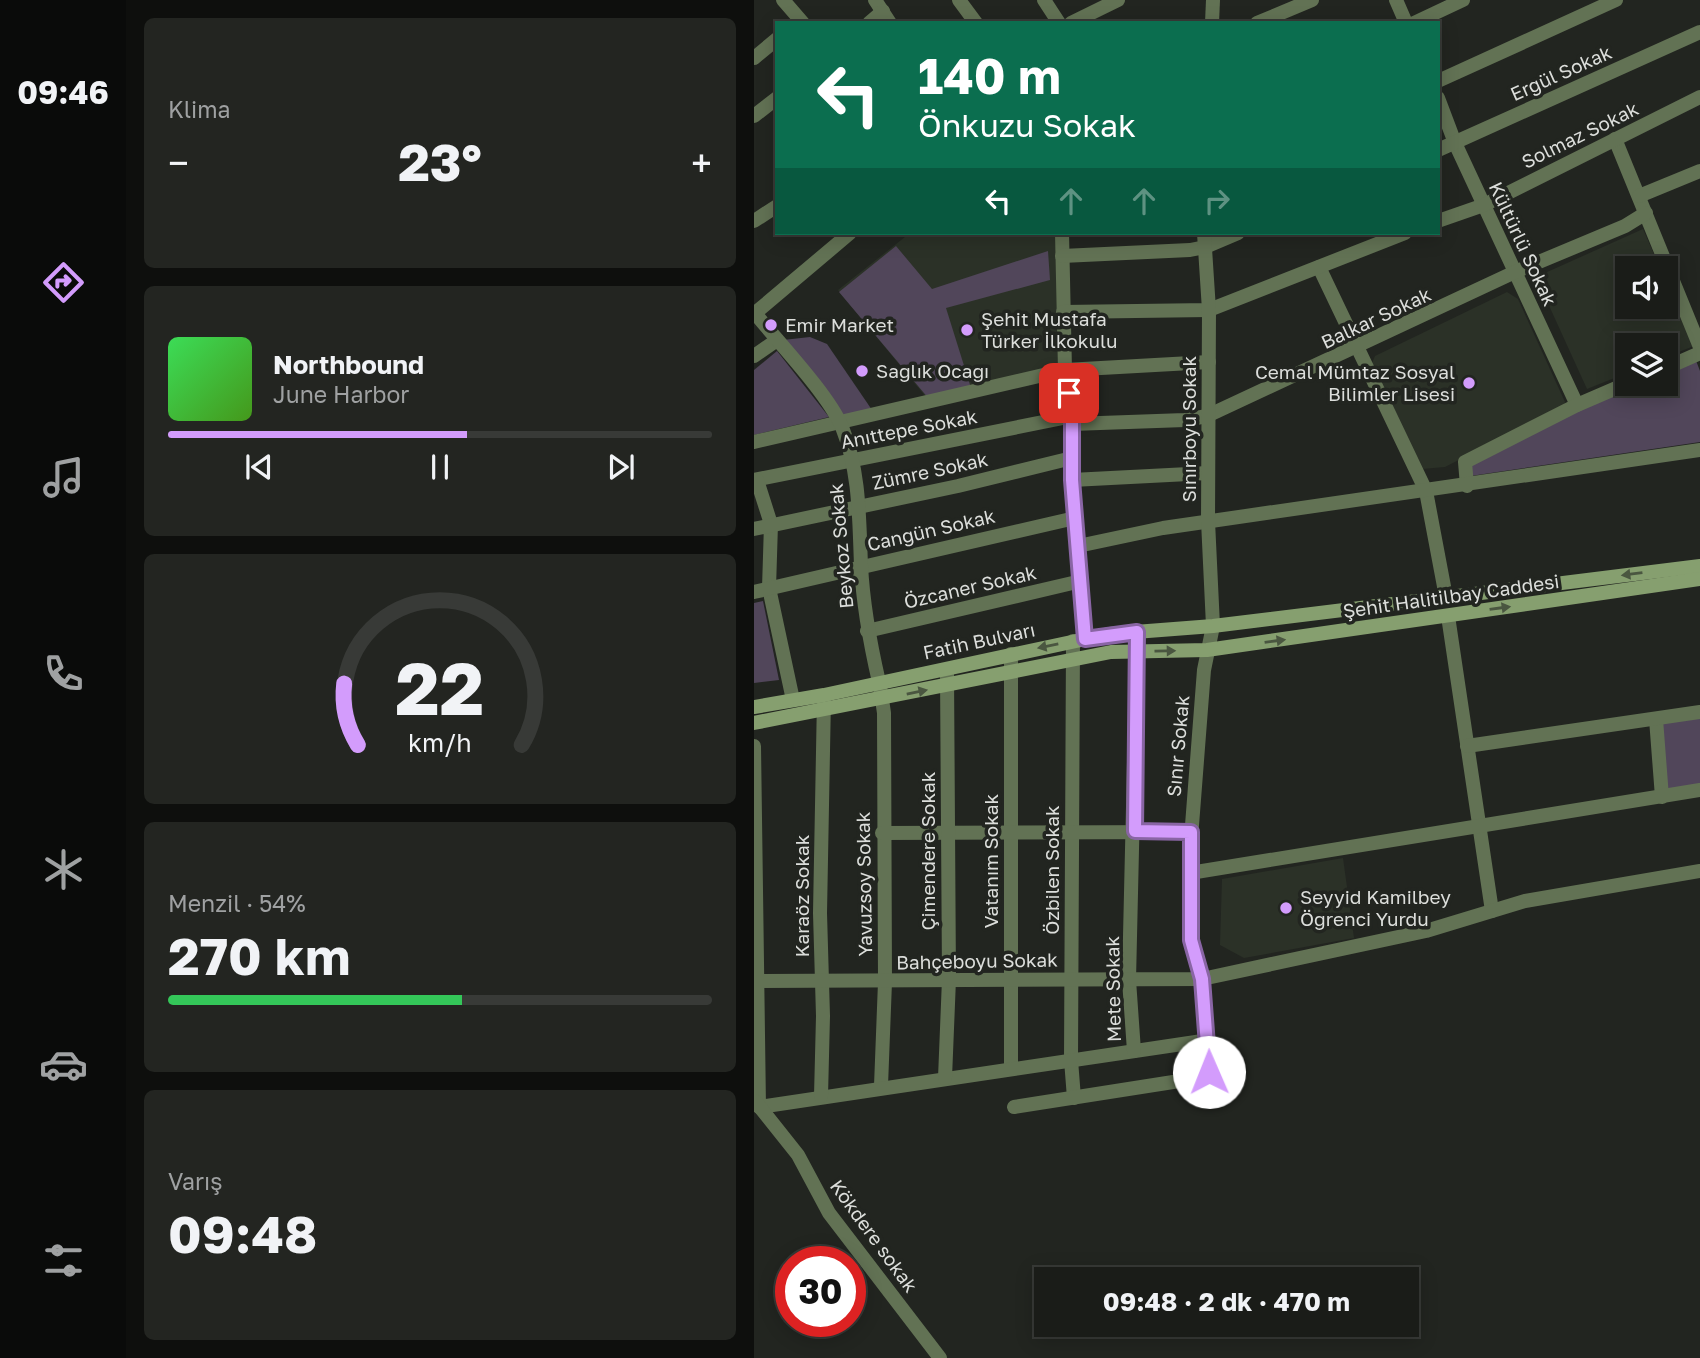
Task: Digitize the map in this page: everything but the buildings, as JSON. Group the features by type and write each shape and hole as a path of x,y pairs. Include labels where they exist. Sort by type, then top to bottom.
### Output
{"main road":[{"name":"Şehit Halitilbay Caddesi","path":"1213,626 1700,566"},
{"name":"Şehit Halitilbay Caddesi","path":"754,723 824,712 1111,652 1207,650 1700,579"},
{"name":"Fatih Bulvarı","path":"754,707 824,695 1079,640 1213,626"}],"street":[{"path":"783,0 799,21"},
{"path":"959,0 975,21"},
{"path":"1044,0 1058,21"},
{"path":"1075,21 1116,0"},
{"path":"1212,21 1213,0"},
{"path":"1262,21 1312,0"},
{"path":"1396,0 1405,21"},
{"path":"1418,21 1463,0"},
{"path":"1440,79 1616,0"},
{"name":"Ergül Sokak","path":"1440,149 1700,32"},
{"path":"754,58 775,41"},
{"name":"Solmaz Sokak","path":"1440,220 1484,205 1700,97"},
{"path":"754,116 775,100"},
{"name":"Kültürlü Sokak","path":"1440,103 1455,143 1577,405"},
{"path":"1615,139 1700,347"},
{"path":"1639,196 1700,171"},
{"path":"754,221 775,207"},
{"name":"Balkar Sokak","path":"1072,420 1185,420 1207,416 1356,349 1515,272 1625,226 1646,213"},
{"path":"754,313 848,235"},
{"name":"Özbilen Sokak","path":"1062,235 1065,370 1072,420 1072,480 1081,581 1079,640 1073,660 1071,1060 1074,1098"},
{"path":"1062,256 1158,252 1229,235"},
{"path":"1063,312 1209,310 1400,235"},
{"name":"Sınırboyu Sokak","path":"1205,240 1209,310 1208,522 1213,626"},
{"path":"1319,267 1426,491 1446,597"},
{"name":"Beykoz Sokak","path":"754,313 839,421 852,460 861,505 861,565 867,631 879,682"},
{"path":"754,356 777,340"},
{"path":"1678,363 1700,354"},
{"path":"754,442 1065,370 1209,362"},
{"path":"1467,486 1465,461 1615,389"},
{"name":"Anıttepe Sokak","path":"755,480 1072,420"},
{"path":"1078,546 1208,522 1700,450"},
{"name":"Zümre Sokak","path":"754,528 958,486 1072,458"},
{"path":"1072,480 1208,473"},
{"path":"755,480 771,524 769,588 792,700"},
{"name":"Cangün Sokak","path":"754,592 861,565 1075,518"},
{"name":"Özcaner Sokak","path":"867,631 1081,581"},
{"path":"1448,616 1492,911"},
{"name":"Sınır Sokak","path":"1074,1098 1205,1077 1209,1072 1209,1040 1202,979 1191,940 1190,873 1194,769 1207,650 1213,626"},
{"name":"Mete Sokak","path":"756,1104 1134,1051 1129,980 1135,831 1137,632"},
{"name":"Vatanım Sokak","path":"1011,654 1011,1069"},
{"name":"Çimendere Sokak","path":"945,1077 949,979 947,667"},
{"name":"Yavuzsoy Sokak","path":"879,682 882,700 885,982 881,1086"},
{"name":"Karaöz Sokak","path":"821,1096 824,695"},
{"path":"1467,746 1700,712"},
{"path":"1656,719 1662,797"},
{"path":"754,747 756,1104"},
{"path":"1190,873 1700,790"},
{"path":"882,833 1191,832"},
{"name":"Bahçeboyu Sokak","path":"756,981 1202,979 1426,931 1525,901 1700,871"},
{"path":"1134,1051 1209,1040"},
{"path":"1014,1107 1074,1098"},
{"name":"Kökdere sokak","path":"756,1104 798,1156 829,1213 940,1358"}],"shaded area":[{"path":"1643,229 1655,256 1615,256 1615,319 1678,319 1678,308 1694,346 1678,352 1678,333 1615,333 1615,378 1587,389 1536,277"},
{"name":"Şehit Mustafa Türker İlkokulu","path":"907,235 1060,235 1065,370 930,402 838,290"},
{"path":"896,246 932,289 1048,251 1050,280 946,308 971,388 929,399 839,292"},
{"name":"Cemal Mümtaz Sosyal Bilimler Lisesi","path":"1507,292 1518,299 1565,402 1563,407 1445,467 1422,469 1372,363 1375,356"},
{"path":"810,337 827,344 872,410 836,417 783,340"},
{"path":"777,351 829,417 754,435 754,370"},
{"path":"1695,358 1700,371 1700,442 1464,477 1463,461 1615,394 1615,396 1678,396 1678,366"},
{"path":"763,601 779,680 754,683 754,603"},
{"path":"1700,717 1700,785 1665,790 1659,723"},
{"name":"Seyyid Kamilbey Öğrenci Yurdu","path":"1343,858 1354,938 1244,958 1220,945 1222,879"}],"place":[{"name":"Emir Market","path":"771,325"},
{"name":"Şehit Mustafa Türker İlkokulu","path":"967,330"},
{"name":"Sağlık Ocağı","path":"862,371"},
{"name":"Cemal Mümtaz Sosyal Bilimler Lisesi","path":"1469,383"},
{"name":"Seyyid Kamilbey Öğrenci Yurdu","path":"1286,908"}],"route":[{"path":"1069,393 1072,416 1072,480 1085,639 1137,632 1135,831 1191,832 1191,940 1202,979 1209,1040 1209,1072"}]}
